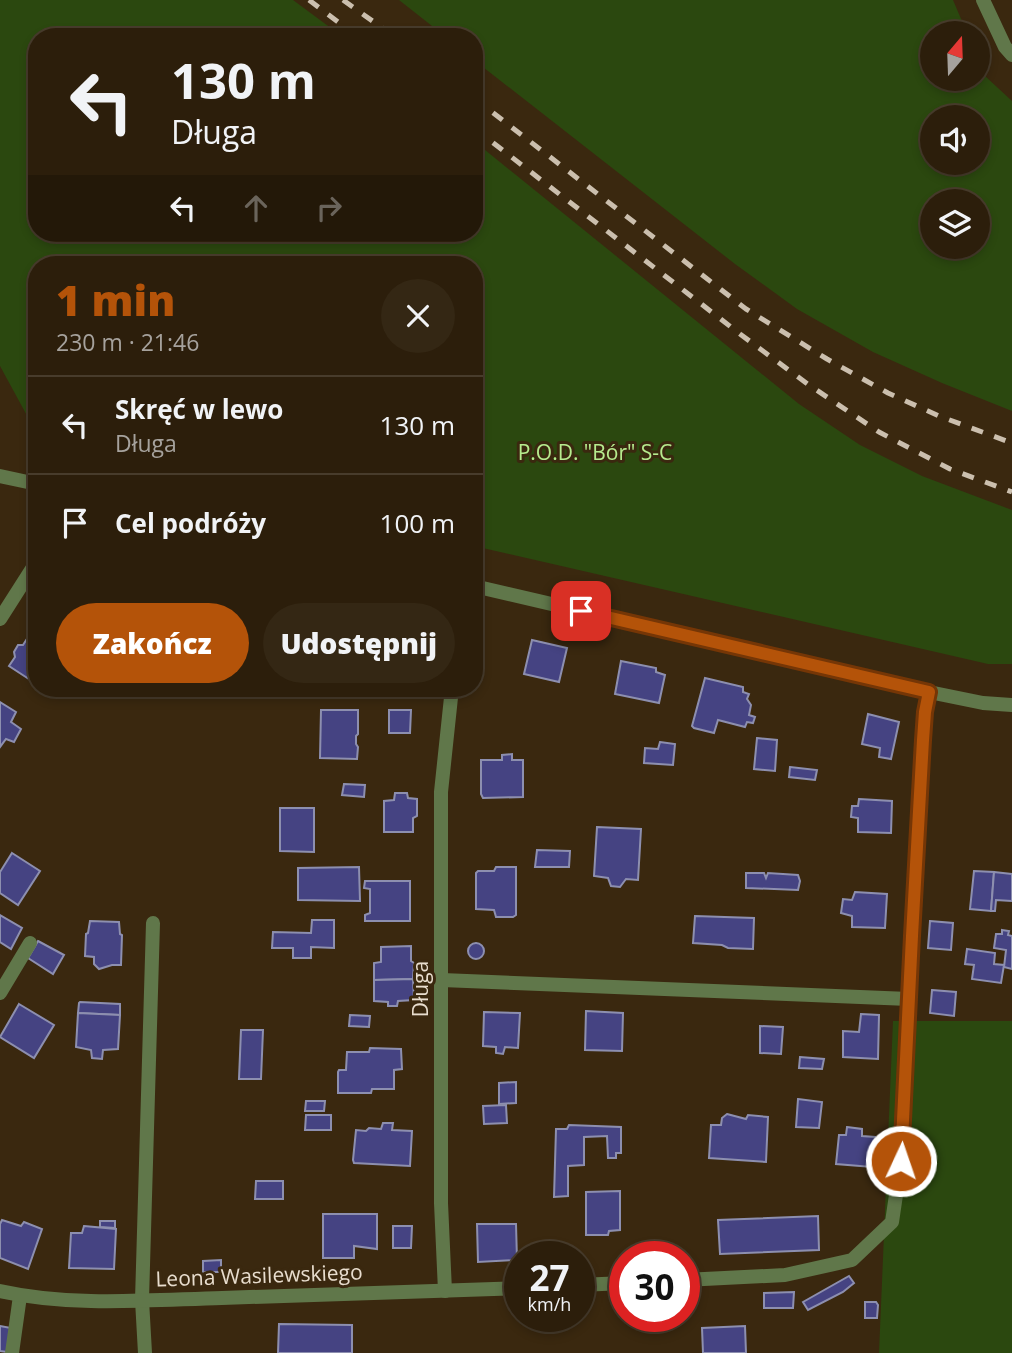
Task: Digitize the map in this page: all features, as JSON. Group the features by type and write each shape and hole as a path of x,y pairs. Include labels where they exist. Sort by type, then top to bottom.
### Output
{"street":[{"path":"983,0 1005,47 1012,55"},
{"path":"0,476 28,482"},
{"path":"0,619 28,575"},
{"path":"483,588 929,692 984,703 1012,705"},
{"path":"700,1279 785,1275 852,1260 892,1222 901,1161 925,712 929,692"},
{"name":"Długa","path":"445,1291 441,1203 441,792 451,697"},
{"path":"145,1353 142,1300 153,923"},
{"path":"0,993 30,943"},
{"path":"442,980 909,999"},
{"name":"Leona Wasilewskiego","path":"0,1291 20,1296 78,1300 142,1300 504,1289"},
{"path":"12,1353 20,1296"}],"green space":[{"name":"P.O.D. \"Bór\" S-C","path":"0,0 293,0 331,28 28,28 28,242 483,242 483,148 799,404 860,445 922,476 1012,510 1012,664 988,664 483,548 483,256 28,256 28,417 0,366"},
{"path":"399,0 953,0 962,21 920,21 920,91 990,91 990,81 1012,101 1012,411 873,352 797,309 735,264 483,67 483,28 435,28"},
{"path":"893,1021 1012,1021 1012,1353 879,1353"}],"building":[{"path":"28,637 28,678 9,666 18,645 23,645"},
{"path":"532,640 567,648 559,682 524,674"},
{"path":"621,661 656,668 656,672 665,675 659,703 615,694"},
{"path":"705,678 743,687 743,692 749,694 749,715 755,717 753,723 747,722 745,727 718,720 714,733 694,728 692,726"},
{"path":"0,702 16,712 11,722 21,729 14,742 6,739 0,747"},
{"path":"321,710 358,710 357,759 320,758"},
{"path":"389,710 411,710 410,733 389,733"},
{"path":"868,714 899,722 891,759 879,757 880,748 862,744"},
{"path":"757,738 777,740 775,771 754,769"},
{"path":"660,742 675,744 673,765 644,763 645,748 658,749"},
{"path":"512,754 512,760 523,760 523,797 483,798 481,760 502,760 502,755"},
{"path":"790,767 817,770 815,780 789,777"},
{"path":"344,784 365,785 364,797 342,795"},
{"path":"395,793 407,793 408,798 417,799 413,832 384,832 384,801 394,800"},
{"path":"859,799 892,801 891,833 858,832 858,818 851,817 852,806 858,806"},
{"path":"280,808 314,808 314,852 280,851"},
{"path":"597,827 641,829 638,880 626,879 620,887 611,886 608,878 594,876"},
{"path":"537,850 570,851 569,867 535,867"},
{"path":"12,853 40,871 18,905 0,893 0,872"},
{"path":"359,867 360,901 298,900 298,868"},
{"path":"496,867 516,867 516,915 513,917 496,917 494,910 476,909 476,873 494,871"},
{"path":"974,871 994,872 991,911 970,909"},
{"path":"994,872 1012,874 1012,901 996,900 995,911 991,911"},
{"path":"746,873 764,873 766,878 768,873 798,875 798,890 746,888"},
{"path":"365,881 410,881 410,921 365,921 365,915 370,913 370,889 364,888"},
{"path":"855,892 887,894 885,928 852,927 852,916 841,913 843,899 852,900"},
{"path":"0,915 22,928 11,949 0,942"},
{"path":"695,916 754,918 753,949 693,943"},
{"path":"312,920 334,920 334,948 311,947 311,958 293,958 293,948 272,948 273,932 311,933"},
{"path":"90,921 119,922 122,935 121,965 99,969 94,964 94,957 85,956 86,934"},
{"path":"930,921 953,923 951,950 928,948"},
{"path":"1002,930 1009,931 1008,935 1012,936 1012,969 1004,967 1006,950 994,948 996,934 1002,934"},
{"path":"38,941 64,955 53,974 28,958"},
{"path":"476,943 482,945 482,957 476,959 470,957 468,951 470,945"},
{"path":"411,946 413,979 374,980 374,963 381,962 381,947"},
{"path":"967,949 995,953 994,964 1004,965 1001,983 972,979 974,965 965,964"},
{"path":"413,979 414,1000 398,1001 397,1006 374,1001 374,980"},
{"path":"932,990 956,992 954,1016 930,1013"},
{"path":"80,1002 120,1004 120,1015 78,1013"},
{"path":"19,1004 54,1025 34,1058 0,1037"},
{"path":"586,1011 623,1013 622,1051 585,1050"},
{"path":"484,1012 520,1013 518,1048 505,1047 503,1054 496,1053 496,1047 483,1046"},
{"path":"78,1013 120,1015 118,1049 103,1050 102,1059 92,1058 91,1050 76,1047"},
{"path":"861,1014 879,1015 878,1059 843,1057 843,1031 859,1032"},
{"path":"350,1015 370,1016 369,1027 349,1026"},
{"path":"760,1026 783,1027 781,1054 760,1053"},
{"path":"241,1030 263,1030 261,1079 239,1079"},
{"path":"370,1048 401,1049 402,1069 394,1070 394,1089 372,1089 371,1093 338,1093 338,1072 346,1070 347,1052 369,1052"},
{"path":"800,1057 824,1059 822,1069 799,1068"},
{"path":"516,1082 516,1103 499,1104 499,1083"},
{"path":"798,1099 822,1102 819,1128 796,1127"},
{"path":"306,1101 325,1101 324,1111 305,1111"},
{"path":"506,1105 507,1123 484,1124 483,1106"},
{"path":"727,1114 746,1119 748,1115 768,1117 766,1162 709,1158 711,1125 721,1125 722,1118"},
{"path":"306,1115 331,1115 331,1130 305,1130"},
{"path":"383,1123 393,1123 392,1130 412,1131 410,1166 354,1163 356,1130 381,1129"},
{"path":"569,1125 621,1127 621,1153 616,1153 616,1158 608,1158 607,1136 584,1137 584,1165 568,1166 568,1196 554,1197 556,1129 567,1129"},
{"path":"847,1127 862,1129 862,1136 875,1137 872,1167 836,1164 839,1135 846,1135"},
{"path":"256,1181 283,1181 283,1199 255,1199"},
{"path":"620,1191 620,1230 609,1231 608,1235 586,1235 586,1192"},
{"path":"323,1214 377,1214 377,1249 354,1246 354,1258 323,1258"},
{"path":"818,1216 819,1250 720,1254 718,1220"},
{"path":"2,1220 21,1226 24,1222 42,1229 28,1269 0,1258"},
{"path":"100,1221 115,1221 115,1228 100,1227"},
{"path":"477,1224 516,1224 516,1241 504,1241 504,1261 478,1262"},
{"path":"84,1226 116,1229 114,1269 69,1268 71,1233 82,1233"},
{"path":"393,1226 412,1226 411,1248 393,1248"},
{"path":"221,1260 221,1272 203,1272 203,1261"},
{"path":"849,1276 854,1283 843,1292 808,1310 803,1302"},
{"path":"794,1292 793,1308 764,1308 764,1293"},
{"path":"865,1302 876,1302 877,1318 865,1318"},
{"path":"279,1324 352,1325 352,1353 278,1353"},
{"path":"0,1326 11,1328 7,1352 0,1351"},
{"path":"745,1326 746,1353 703,1353 702,1328"}],"railway":[{"path":"309,0 346,28"},
{"path":"343,0 382,28"},
{"path":"483,105 746,309 888,393 939,416 1012,443"},
{"path":"483,135 809,385 879,432 950,469 1012,492"}],"route":[{"path":"581,611 929,692 923,740 901,1161"}]}
